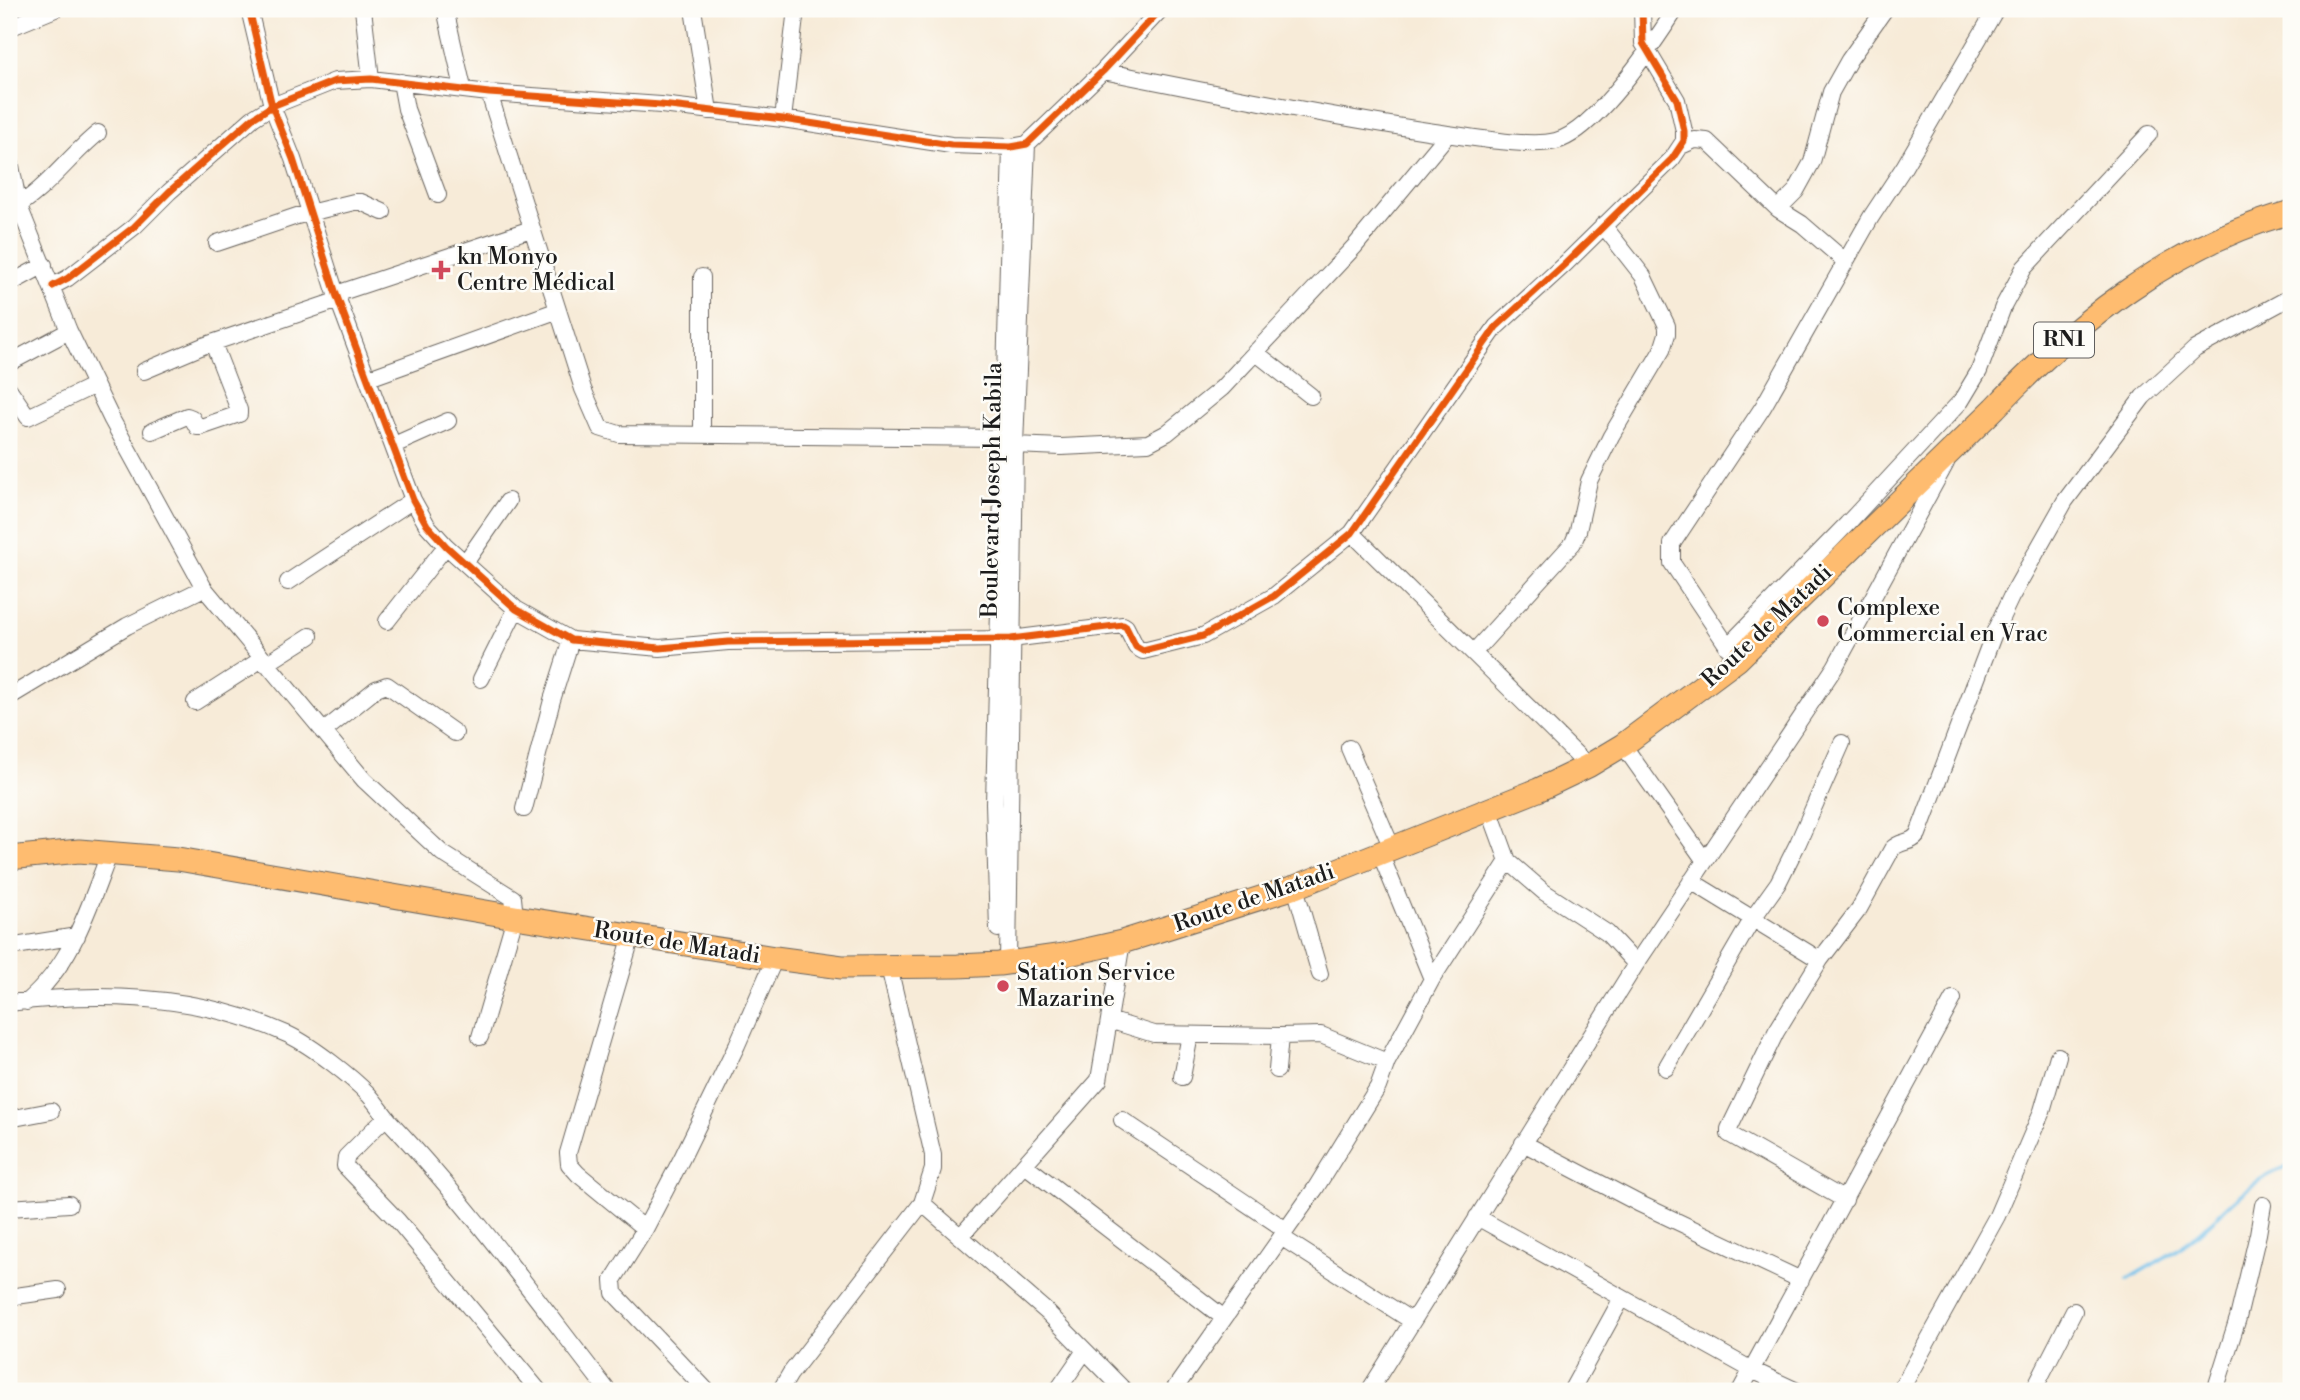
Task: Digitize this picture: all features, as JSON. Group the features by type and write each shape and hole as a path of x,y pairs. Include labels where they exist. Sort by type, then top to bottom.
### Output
{"highway":[{"name":"Route de Matadi","path":"9,858 79,851 178,859 515,917 842,967 1003,963 1064,955 1122,942 1295,887 1538,790 1588,766 1623,745 1732,653 1955,446 2036,365 2116,298 2194,250 2265,219 2291,212"}],"street":[{"path":"9,28 55,9"},
{"path":"249,9 272,106 412,500 427,525 446,546 516,609 571,640 660,648 728,642 1005,639 1123,625 1136,647 1143,651 1203,636 1274,596 1353,533 1496,327 1566,263 1681,146 1685,138 1676,100 1643,43 1642,9"},
{"path":"363,9 371,79"},
{"path":"445,9 463,89"},
{"path":"693,9 709,111"},
{"path":"783,119 796,9"},
{"path":"53,286 68,278 134,227 169,192 253,118 272,106 335,81 371,79 489,93 709,111 783,119 951,145 1019,146 1103,71 1161,9"},
{"path":"1103,71 1321,114 1448,134 1531,143 1557,141 1587,122 1649,50 1676,9"},
{"path":"1778,209 1796,191 1812,162 1831,92 1849,60 1885,9"},
{"path":"1996,9 1763,407 1672,544 1672,563 1732,653 1961,401 1979,371 2003,307 2024,268 2149,134"},
{"path":"401,82 406,109 438,195"},
{"path":"489,93 578,377 600,428 619,434 1009,442 1061,447 1148,443 1167,433 1222,388 1355,246 1448,134"},
{"path":"14,209 33,197 78,149 98,133"},
{"path":"1681,146 1695,140 1707,141 1778,209 1802,224 1846,262"},
{"name":"Boulevard Joseph Kabila","path":"1003,963 1005,639 1019,146"},
{"path":"9,156 14,209 44,265 69,331 204,588 363,780 424,837 461,866 513,898 515,917 480,1037"},
{"path":"217,243 297,216 354,202 383,212"},
{"path":"1474,652 1573,543 1589,481 1611,436 1662,350 1667,326 1643,276 1602,225"},
{"path":"144,371 338,297 531,229"},
{"path":"9,284 44,265"},
{"path":"702,277 702,434"},
{"path":"1845,1200 1731,1137 1728,1131 1776,1032 1820,960 1859,909 1895,846 1915,839 1918,834 1994,633 2065,501 2143,397 2186,357 2195,349 2291,297"},
{"path":"369,378 556,311"},
{"path":"9,363 69,331"},
{"path":"152,430 187,416 192,418 197,427 201,427 239,414 213,343"},
{"path":"1255,352 1311,396"},
{"path":"9,389 28,417 95,385"},
{"path":"394,445 449,421"},
{"path":"1370,1391 1636,964 1835,667 1955,446"},
{"path":"288,582 412,500"},
{"path":"465,563 508,501"},
{"path":"1353,533 1588,766"},
{"path":"387,621 446,546"},
{"path":"9,696 127,626 204,588"},
{"path":"481,679 516,609"},
{"path":"195,702 310,636"},
{"path":"524,809 552,700 571,640"},
{"path":"323,732 376,689 387,685 455,733"},
{"path":"1666,1068 1788,863 1842,743"},
{"path":"1623,745 1705,860"},
{"path":"1349,748 1432,979"},
{"path":"1489,809 1508,861 1544,892 1607,933 1636,964"},
{"path":"27,1002 44,988 77,936 110,852"},
{"path":"1173,1391 1315,1189 1378,1087 1387,1062 1432,979 1508,861"},
{"path":"1691,881 1820,960"},
{"path":"1295,887 1320,974"},
{"path":"632,935 568,1153 569,1164 578,1174 645,1229"},
{"path":"9,947 77,936"},
{"path":"960,1237 1095,1086 1102,1072 1122,942"},
{"path":"707,1391 614,1293 612,1280 645,1229 737,1045 775,958"},
{"path":"780,1391 790,1374 922,1203 933,1169 933,1156 889,967"},
{"path":"9,1003 108,997 184,1002 247,1018 291,1036 323,1057 368,1094 432,1166 608,1391"},
{"path":"1740,1391 1953,999"},
{"path":"1109,1020 1154,1034 1321,1035 1387,1062"},
{"path":"1182,1077 1190,1035"},
{"path":"1277,1070 1280,1036"},
{"path":"1900,1391 1997,1216 2042,1111 2058,1056"},
{"path":"9,1119 51,1111"},
{"path":"386,1117 346,1157 345,1166 398,1221 538,1391"},
{"path":"1122,1120 1412,1321"},
{"path":"1523,1143 1638,1203 1801,1280"},
{"path":"1025,1166 1224,1318"},
{"path":"922,1203 1047,1312 1125,1391"},
{"path":"9,1208 69,1204"},
{"path":"2216,1391 2238,1318 2263,1205"},
{"path":"1476,1217 1752,1370 1797,1391"},
{"path":"9,1297 58,1290"},
{"path":"1571,1391 1622,1298"},
{"path":"2033,1391 2074,1311"},
{"path":"1057,1391 1084,1352"}],"waterway":[{"path":"2128,1279 2192,1239 2250,1187 2291,1166"}],"cycle path":[{"path":"249,9 272,106 293,159 336,294 413,500 427,525 446,546 516,609 571,640 660,648 728,642 1011,639 1123,625 1136,647 1143,651 1203,636 1274,596 1352,533 1496,327 1672,159 1684,141 1684,131 1677,100 1643,43 1642,9"},
{"path":"53,286 68,278 134,227 169,192 253,118 272,106 335,81 371,79 489,93 661,105 783,119 951,145 1011,147 1027,144 1103,71 1161,9"}],"place":[{"name":"kn Monyo Centre Médical","path":"441,270"},
{"name":"Complexe Commercial en Vrac","path":"1823,621"},
{"name":"Station Service Mazarine","path":"1003,986"}]}
